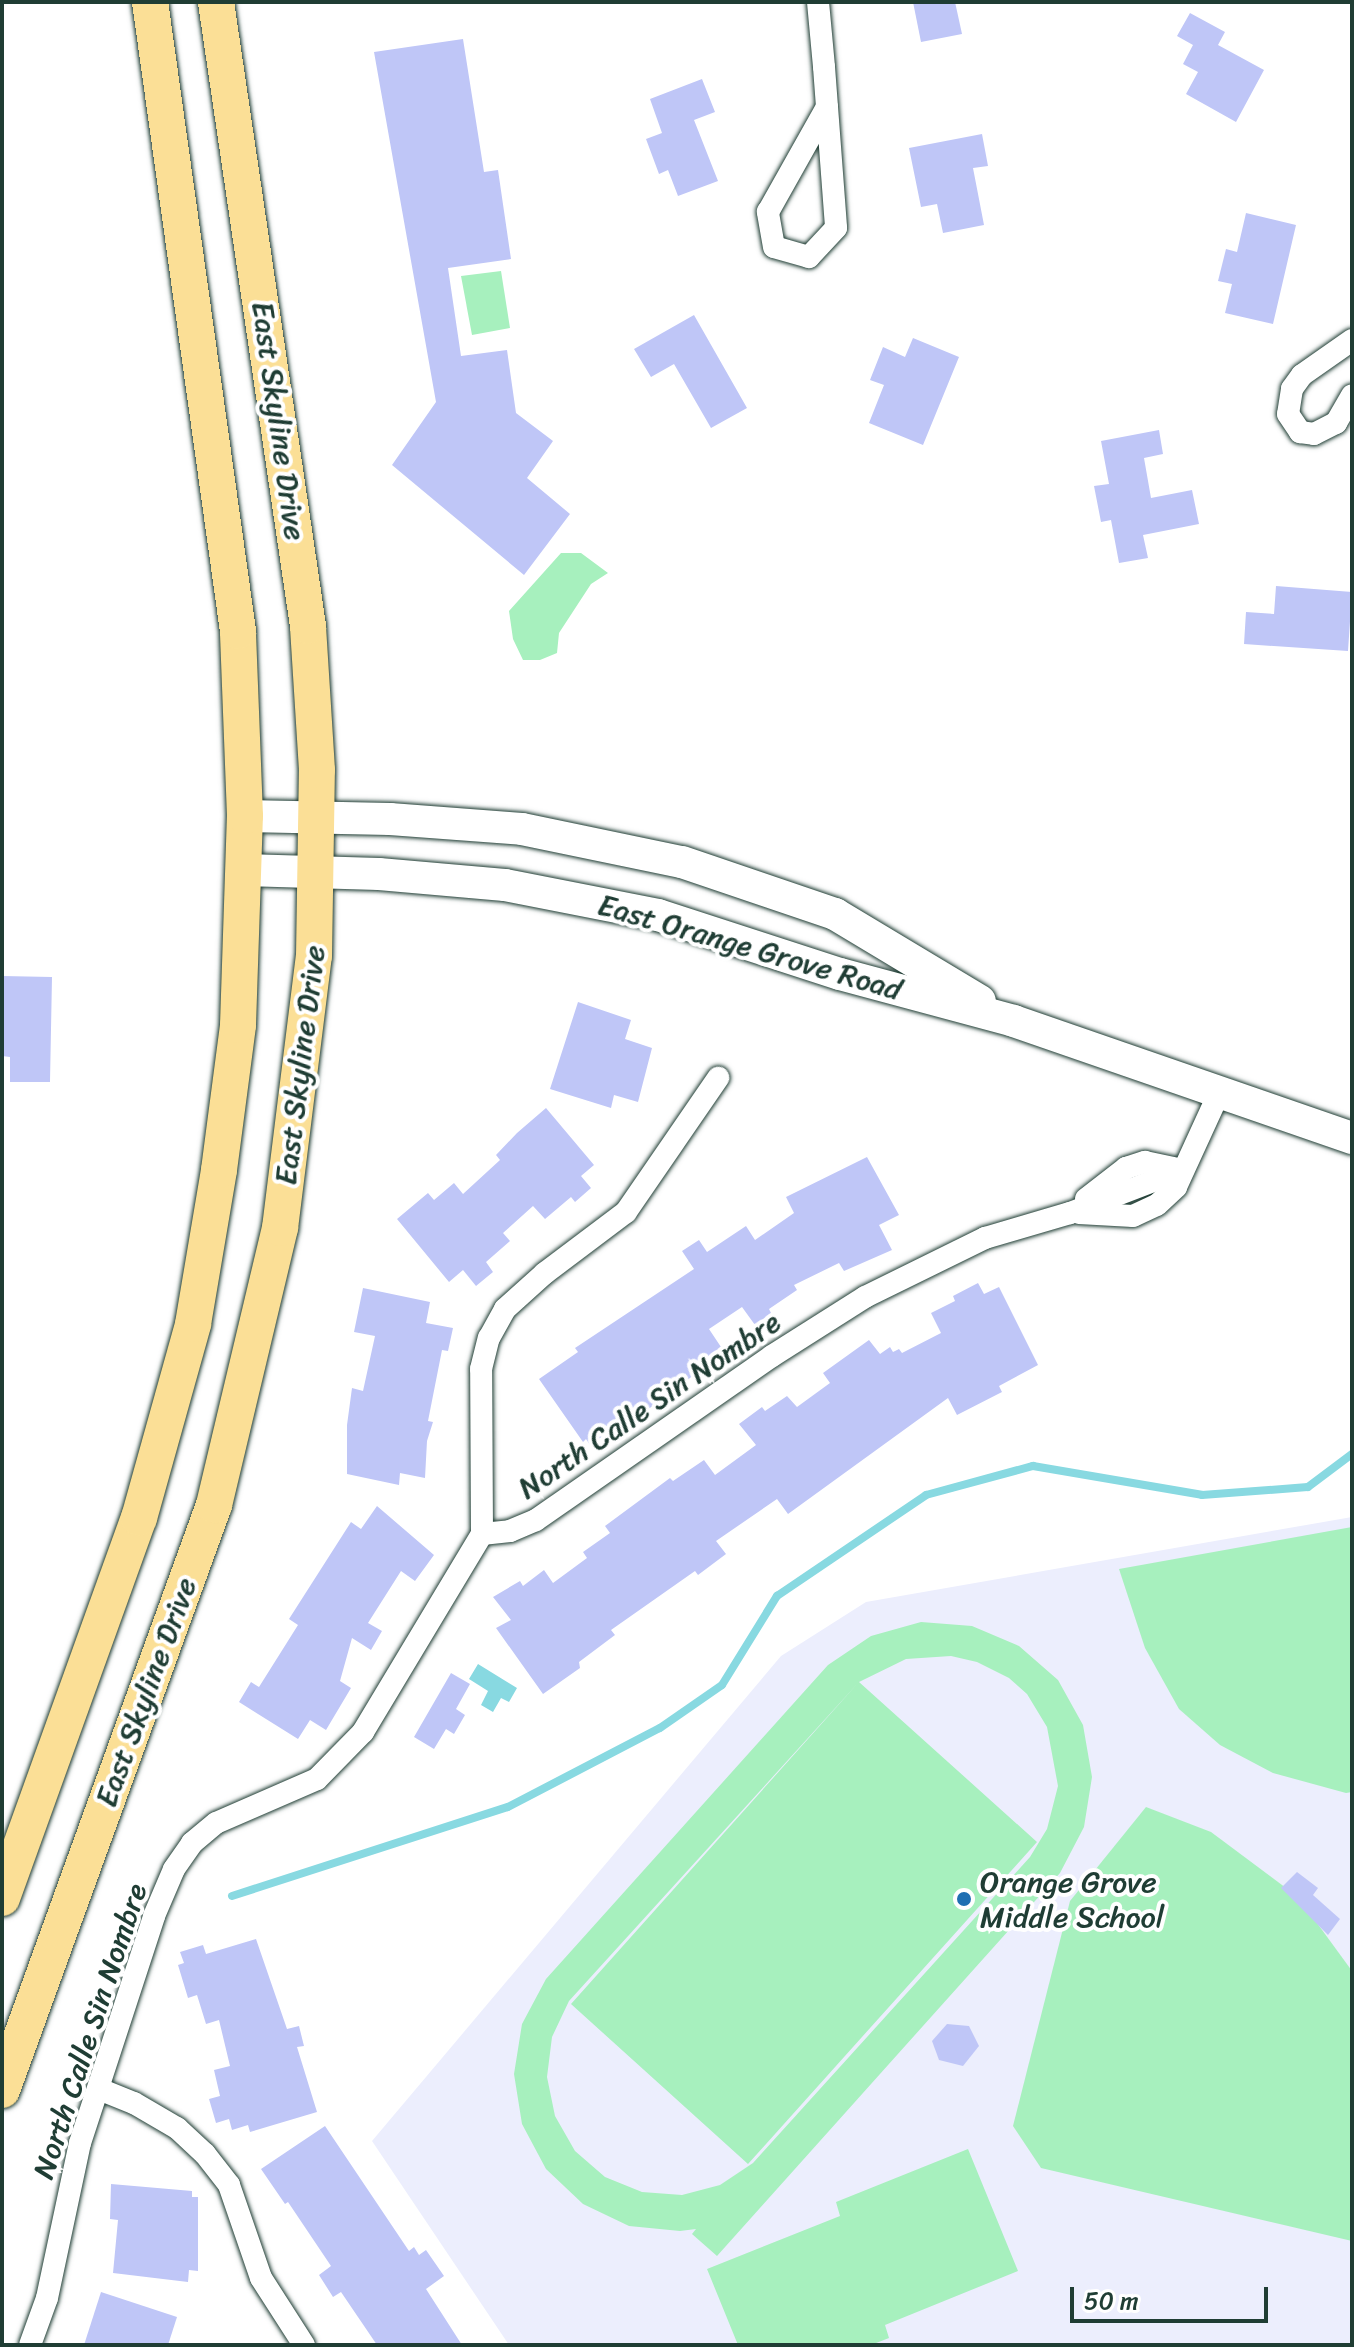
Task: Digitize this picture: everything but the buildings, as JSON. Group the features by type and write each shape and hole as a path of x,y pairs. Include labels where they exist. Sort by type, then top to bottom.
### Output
{"main road":[{"path":"2,1898 139,1518 193,1324 219,1170 238,1025 245,816 238,631 150,2"},
{"name":"East Skyline Drive","path":"2,2090 214,1505 242,1399 280,1228 314,956 317,816 308,626 216,2"},
{"name":"East Orange Grove Road","path":"245,816 317,816 522,829 682,862 835,914 1014,1021"},
{"name":"East Orange Grove Road","path":"244,870 317,871 505,885 658,915 840,974 1014,1021 1352,1138"}],"street":[{"path":"818,2 827,107 836,228 809,257 774,247 768,212 827,107"},
{"path":"1352,340 1302,375 1292,389 1288,414 1300,432 1314,434 1336,423 1352,395"},
{"path":"482,1534 481,1369 489,1338 505,1309 545,1273 626,1212 718,1078"},
{"name":"North Calle Sin Nombre","path":"30,2345 47,2298 80,2143 154,1916 183,1856 192,1843 216,1823 317,1779 354,1742 446,1599 482,1534 510,1531 536,1520 772,1356 865,1297 985,1238 1070,1213 1133,1216 1146,1212 1176,1187 1182,1170 1193,1156 1220,1091"},
{"name":"North Calle Sin Nombre","path":"1070,1213 1126,1168 1145,1162 1182,1170"},
{"path":"99,2089 134,2103 177,2128 205,2154 229,2185 261,2278 304,2345"}],"shaded area":[{"name":"Orange Grove Middle School","path":"1352,1517 1352,2345 509,2345 372,2141 781,1656 866,1602"}],"green space":[{"path":"501,271 510,328 472,335 461,276"},
{"path":"561,553 581,553 608,573 591,584 559,633 557,653 540,660 523,660 513,639 509,611"},
{"path":"1352,1527 1352,1792 1346,1793 1273,1773 1220,1745 1179,1709 1145,1648 1119,1569"},
{"path":"921,1622 972,1626 1019,1646 1058,1680 1083,1725 1092,1777 1084,1827 1060,1873 717,2256 692,2234 696,2229 680,2231 629,2226 583,2204 546,2169 522,2124 514,2074 522,2024 546,1979 828,1665 871,1636","holes":["951,1656 977,1662 1009,1678 1027,1694 1047,1727 1058,1786 1047,1829 1030,1857 753,2163 720,2185 682,2195 642,2192 605,2177 575,2151 555,2116 547,2077 552,2037 569,2001 858,1683 571,2004 748,2164 1037,1842 859,1682 906,1659"]},
{"path":"1146,1807 1211,1832 1298,1897 1352,1971 1352,2241 1041,2168 1013,2126 1070,1901"},
{"path":"968,2149 1018,2271 885,2325 889,2338 871,2345 738,2345 707,2269 840,2216 836,2202"}],"water":[{"path":"478,1664 517,1688 509,1702 501,1698 493,1712 481,1705 488,1691 469,1679"}],"waterway":[{"path":"232,1896 508,1807 660,1728 722,1685 777,1596 926,1495 1033,1466 1202,1495 1308,1487 1352,1454"}],"place":[{"name":"Orange Grove Middle School","path":"964,1899"}]}
